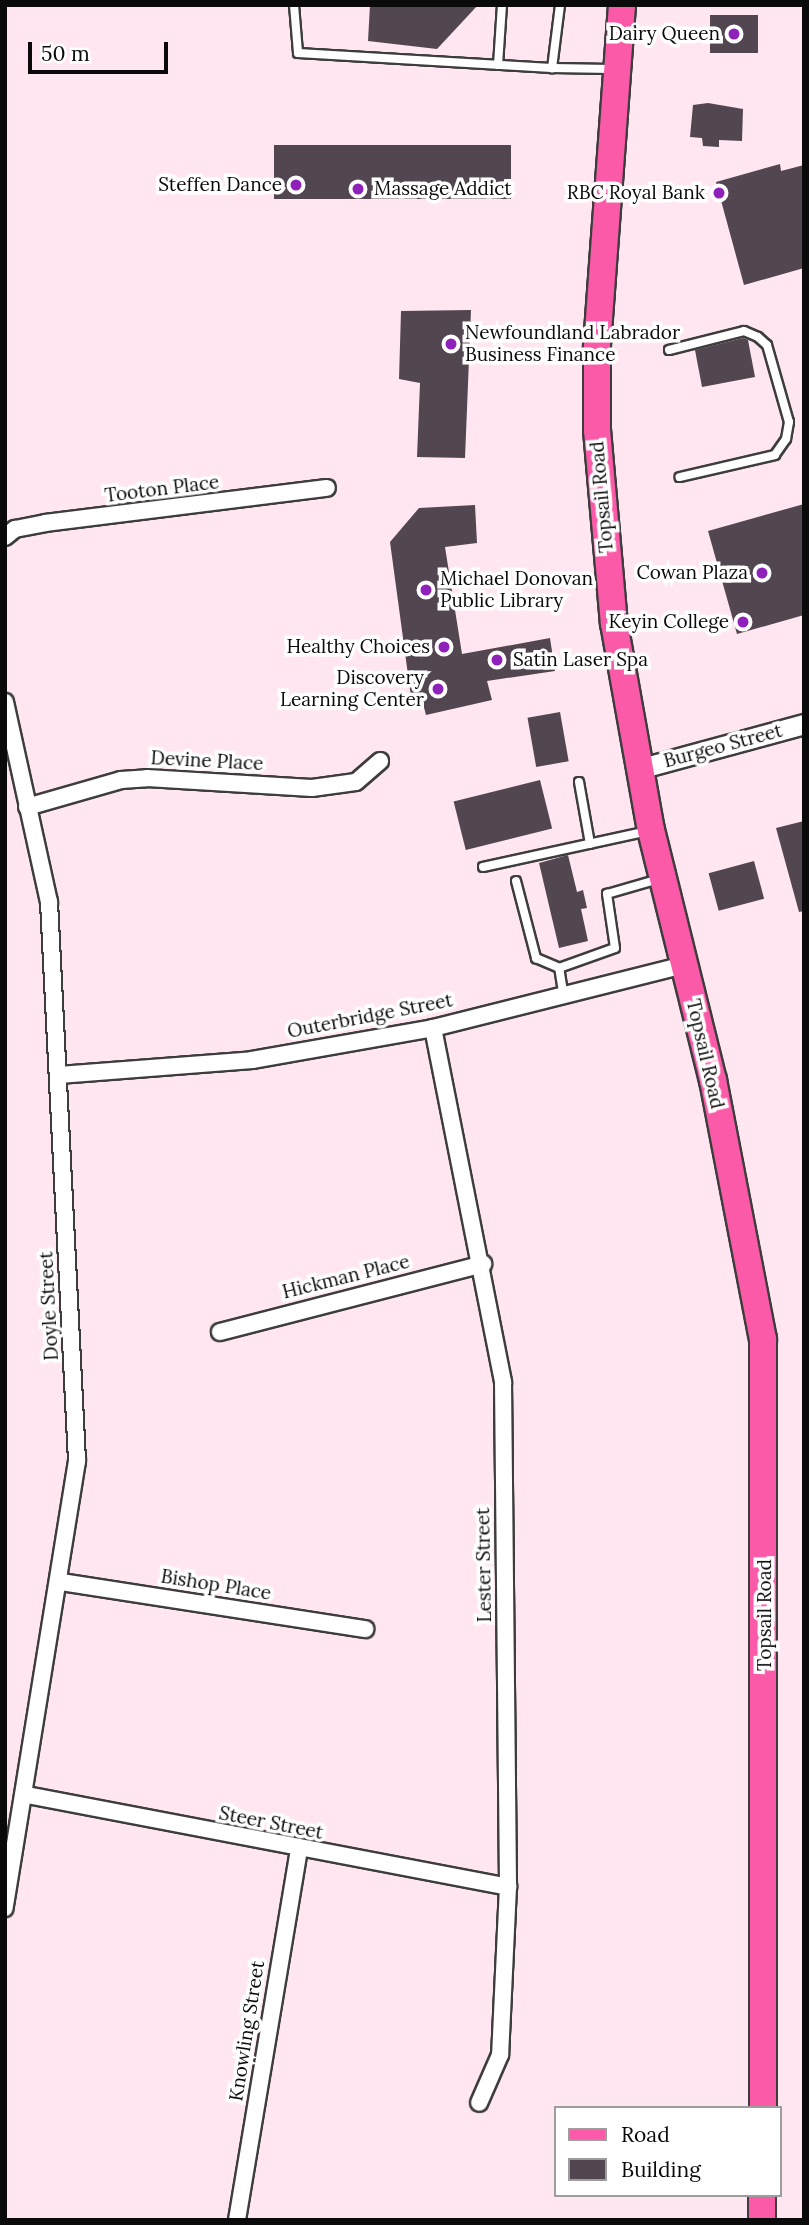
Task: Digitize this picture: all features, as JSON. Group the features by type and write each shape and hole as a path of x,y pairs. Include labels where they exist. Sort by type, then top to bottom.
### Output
{"main road":[{"name":"Topsail Road","path":"622,5 597,349 597,430 614,623 651,830 713,1080 763,1339 763,2106"},
{"path":"762,2197 762,2220"}],"street":[{"name":"Tooton Place","path":"5,537 15,529 45,523 327,488"},
{"name":"Doyle Street","path":"5,702 49,902 77,1461 27,1795 5,1908"},
{"name":"Burgeo Street","path":"642,768 804,724"},
{"name":"Devine Place","path":"27,807 121,780 147,778 313,788 356,782 380,761"},
{"name":"Outerbridge Street","path":"59,1075 252,1060 433,1028 563,992 683,965"},
{"name":"Lester Street","path":"433,1028 483,1264 503,1382 508,1887 500,2054 479,2104"},
{"name":"Hickman Place","path":"220,1332 483,1264"},
{"name":"Bishop Place","path":"61,1582 365,1629"},
{"name":"Steer Street","path":"27,1795 299,1850 508,1887"},
{"name":"Knowling Street","path":"237,2220 299,1850"}],"lane":[{"path":"294,5 298,53 552,68 616,69"},
{"path":"498,65 502,5"},
{"path":"552,68 560,5"},
{"path":"670,350 744,331 758,337 767,345 789,422 786,439 775,455 680,477"},
{"path":"579,782 590,844"},
{"path":"483,867 651,830"},
{"path":"516,881 536,958 559,968 615,948 607,894 662,878"},
{"path":"559,968 563,992"}],"building":[{"path":"370,5 478,5 437,49 368,41"},
{"name":"Dairy Queen","path":"710,15 758,15 758,53 710,53"},
{"path":"708,103 743,109 742,141 719,140 719,147 703,146 702,138 690,137 693,105"},
{"path":"274,145 511,145 511,199 274,199"},
{"path":"780,164 781,171 804,165 804,268 744,285 716,182"},
{"path":"471,310 465,458 417,457 420,383 399,379 401,311"},
{"path":"743,338 748,340 755,377 702,387 695,350"},
{"name":"Cowan Plaza","path":"804,504 804,615 737,634 708,531"},
{"path":"475,505 477,543 445,547 462,654 550,638 555,671 487,681 492,700 426,715 421,696 411,697 390,542 419,508"},
{"path":"560,712 569,761 536,767 528,718"},
{"path":"540,780 552,829 466,850 454,802"},
{"path":"804,821 804,911 799,912 776,828"},
{"path":"568,855 577,892 583,890 587,908 581,909 588,941 559,948 539,863"},
{"path":"754,861 764,899 719,911 709,873"}],"place":[{"name":"Dairy Queen","path":"734,34"},
{"name":"Steffen Dance","path":"296,185"},
{"name":"Massage Addict","path":"358,189"},
{"name":"RBC Royal Bank","path":"719,193"},
{"name":"Newfoundland Labrador Business Finance","path":"451,344"},
{"name":"Cowan Plaza","path":"762,573"},
{"name":"Michael Donovan Public Library","path":"426,590"},
{"name":"Keyin College","path":"743,622"},
{"name":"Healthy Choices","path":"444,647"},
{"name":"Satin Laser Spa","path":"497,660"},
{"name":"Discovery Learning Center","path":"438,689"}]}
